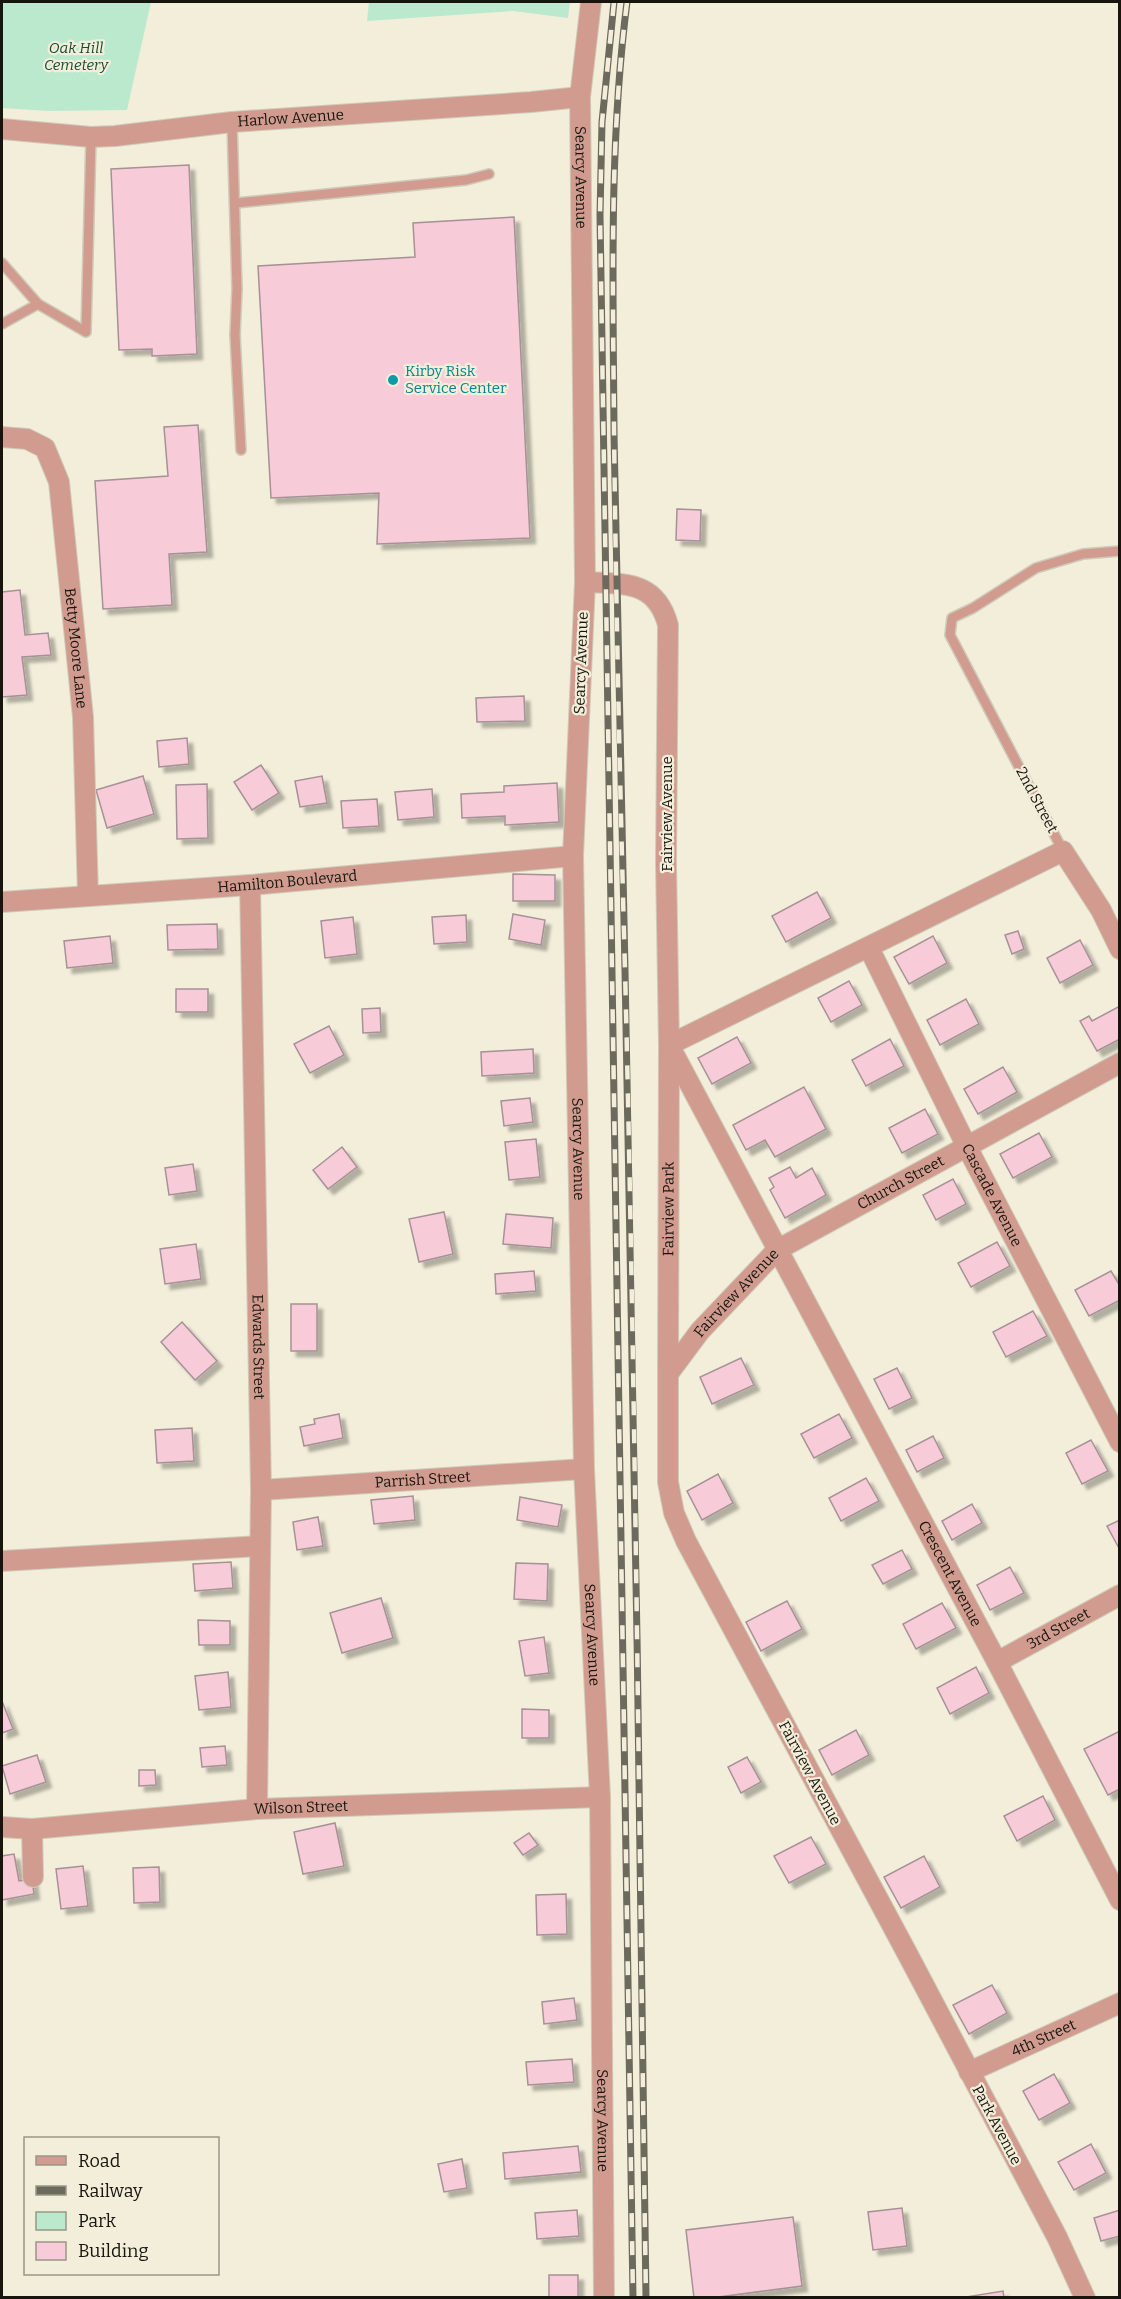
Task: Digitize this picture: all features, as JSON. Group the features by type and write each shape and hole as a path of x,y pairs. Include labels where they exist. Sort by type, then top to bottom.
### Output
{"street":[{"name":"Searcy Avenue","path":"591,2 580,97 585,582 573,856 584,1469 600,1797 604,2298"},
{"name":"Harlow Avenue","path":"2,129 91,137 115,136 232,122 580,97"},
{"name":"Betty Moore Lane","path":"2,437 27,439 45,448 59,482 83,717 88,896"},
{"name":"Fairview Avenue","path":"585,582 638,587 656,598 664,610 668,625 666,862 669,1045 777,1250 700,1331 668,1374 668,1482 674,1513 686,1541 907,1953"},
{"name":"2nd Street","path":"669,1045 1063,851"},
{"path":"1063,851 1101,910 1119,949"},
{"name":"Hamilton Boulevard","path":"2,902 250,885 573,856"},
{"name":"Edwards Street","path":"250,885 261,1490 257,1809"},
{"name":"Cascade Avenue","path":"869,948 966,1145 1119,1442"},
{"name":"Fairview Park","path":"668,1374 669,1045"},
{"name":"Church Street","path":"777,1250 1119,1063"},
{"name":"Crescent Avenue","path":"777,1250 997,1662 1119,1900"},
{"name":"Parrish Street","path":"261,1490 584,1469"},
{"path":"2,1561 259,1546"},
{"name":"3rd Street","path":"997,1662 1119,1595"},
{"name":"Wilson Street","path":"2,1827 32,1829 257,1809 600,1797"},
{"path":"32,1829 33,1877"},
{"name":"Park Avenue","path":"907,1953 1057,2237 1085,2298"},
{"name":"4th Street","path":"969,2072 1119,2003"}],"lane":[{"path":"232,122 237,290 234,335 241,450"},
{"path":"2,263 38,304 86,332 91,137"},
{"path":"236,203 466,180 489,174"},
{"path":"2,324 38,304"},
{"name":"2nd Street","path":"1063,851 950,635 952,618 973,608 1036,568 1083,554 1119,552"}],"green space":[{"name":"Oak Hill Cemetery","path":"2,2 151,2 127,110 49,111 2,108"},
{"path":"369,2 570,2 568,18 513,11 367,21"}],"building":[{"path":"189,165 197,354 152,356 152,349 119,350 111,169"},
{"name":"Kirby Risk Service Center","path":"514,217 530,538 377,544 379,493 271,498 258,266 415,257 413,223"},
{"path":"198,425 207,552 169,554 172,605 103,609 95,481 168,476 164,427"},
{"path":"677,509 701,510 700,541 676,540"},
{"path":"20,590 25,635 48,633 51,655 22,657 27,695 2,697 2,592"},
{"path":"524,696 525,721 477,722 476,698"},
{"path":"187,738 189,764 159,767 157,741"},
{"path":"261,765 279,793 252,810 234,782"},
{"path":"143,776 154,814 107,828 96,790"},
{"path":"322,776 327,803 300,807 295,781"},
{"path":"557,783 559,822 505,825 505,816 462,818 461,794 504,792 504,786"},
{"path":"207,784 208,838 177,839 176,785"},
{"path":"432,789 434,817 398,820 395,792"},
{"path":"377,799 379,826 343,828 341,801"},
{"path":"513,874 555,875 555,901 513,901"},
{"path":"817,892 831,918 786,942 772,916"},
{"path":"513,914 545,920 541,945 509,939"},
{"path":"466,915 467,942 434,944 432,917"},
{"path":"353,917 357,954 325,958 321,921"},
{"path":"217,924 218,949 168,950 167,925"},
{"path":"1018,931 1024,949 1012,954 1005,935"},
{"path":"110,936 113,963 67,968 64,941"},
{"path":"933,936 947,963 909,984 894,957"},
{"path":"1080,940 1093,965 1060,983 1047,958"},
{"path":"849,981 862,1005 831,1022 818,998"},
{"path":"176,989 208,989 208,1012 176,1012"},
{"path":"966,999 979,1024 940,1045 927,1020"},
{"path":"1120,1006 1120,1039 1097,1051 1080,1021 1089,1016 1092,1021"},
{"path":"380,1008 381,1032 363,1033 362,1009"},
{"path":"329,1026 344,1055 310,1073 294,1044"},
{"path":"737,1037 751,1063 712,1084 698,1058"},
{"path":"890,1039 904,1066 866,1086 852,1060"},
{"path":"533,1049 534,1073 482,1076 481,1052"},
{"path":"1003,1067 1017,1092 978,1114 964,1089"},
{"path":"804,1087 826,1129 775,1157 765,1140 746,1150 733,1125"},
{"path":"530,1098 533,1122 504,1126 501,1101"},
{"path":"925,1109 938,1134 902,1153 889,1128"},
{"path":"1039,1133 1052,1157 1013,1178 1000,1154"},
{"path":"536,1139 540,1177 509,1180 505,1142"},
{"path":"342,1147 357,1167 328,1189 313,1170"},
{"path":"193,1164 197,1191 169,1195 165,1168"},
{"path":"790,1167 796,1178 812,1168 826,1195 785,1218 770,1190 774,1187 769,1178"},
{"path":"953,1179 966,1204 936,1220 923,1195"},
{"path":"444,1212 453,1254 419,1262 409,1219"},
{"path":"506,1214 553,1218 551,1248 503,1244"},
{"path":"997,1242 1010,1266 971,1287 958,1263"},
{"path":"196,1244 201,1279 165,1284 160,1249"},
{"path":"534,1271 536,1291 496,1294 495,1274"},
{"path":"1111,1271 1120,1286 1120,1300 1089,1316 1075,1290"},
{"path":"291,1304 317,1304 317,1351 291,1351"},
{"path":"1033,1311 1047,1336 1006,1357 993,1332"},
{"path":"182,1322 217,1361 195,1380 161,1342"},
{"path":"741,1358 754,1385 712,1404 700,1377"},
{"path":"897,1368 912,1398 889,1409 874,1379"},
{"path":"339,1414 343,1438 304,1446 300,1427 315,1424 314,1419"},
{"path":"839,1414 852,1438 814,1458 801,1434"},
{"path":"192,1428 194,1461 157,1463 155,1430"},
{"path":"933,1436 944,1458 917,1472 906,1450"},
{"path":"1091,1440 1108,1471 1082,1484 1066,1453"},
{"path":"718,1474 733,1503 702,1520 687,1491"},
{"path":"866,1478 879,1501 841,1521 829,1498"},
{"path":"413,1496 415,1520 374,1524 371,1500"},
{"path":"520,1497 562,1505 558,1527 517,1520"},
{"path":"972,1504 982,1523 952,1540 942,1521"},
{"path":"318,1517 323,1546 297,1550 293,1522"},
{"path":"1120,1520 1120,1550 1107,1526"},
{"path":"902,1550 912,1569 883,1584 872,1565"},
{"path":"231,1562 233,1588 195,1591 193,1564"},
{"path":"516,1563 548,1564 547,1601 514,1599"},
{"path":"1010,1567 1024,1593 990,1610 977,1585"},
{"path":"381,1598 393,1638 342,1653 330,1613"},
{"path":"787,1601 802,1629 761,1651 746,1622"},
{"path":"942,1603 956,1628 916,1649 903,1624"},
{"path":"198,1620 230,1621 230,1645 199,1645"},
{"path":"544,1637 549,1673 525,1676 519,1641"},
{"path":"976,1667 989,1693 950,1714 937,1688"},
{"path":"228,1672 231,1707 199,1710 195,1676"},
{"path":"2,1701 13,1729 2,1733"},
{"path":"522,1709 549,1710 549,1738 522,1738"},
{"path":"856,1730 869,1755 832,1775 819,1750"},
{"path":"1120,1731 1120,1789 1108,1795 1084,1749"},
{"path":"225,1746 227,1765 202,1767 200,1748"},
{"path":"37,1755 46,1782 10,1794 2,1766"},
{"path":"747,1757 761,1782 741,1793 728,1767"},
{"path":"139,1770 155,1770 156,1785 139,1786"},
{"path":"1043,1796 1055,1820 1017,1841 1004,1816"},
{"path":"335,1823 344,1866 303,1874 294,1832"},
{"path":"529,1833 538,1845 523,1855 514,1843"},
{"path":"811,1837 826,1864 789,1883 774,1856"},
{"path":"14,1854 19,1881 32,1879 34,1894 2,1900 2,1856"},
{"path":"924,1856 940,1887 901,1908 884,1877"},
{"path":"83,1866 88,1906 61,1909 56,1869"},
{"path":"159,1867 160,1902 134,1903 133,1868"},
{"path":"566,1894 567,1934 537,1935 536,1895"},
{"path":"992,1985 1007,2013 969,2034 953,2005"},
{"path":"574,1998 577,2020 544,2024 542,2002"},
{"path":"572,2059 574,2082 528,2085 526,2062"},
{"path":"1054,2074 1070,2103 1039,2120 1023,2091"},
{"path":"1091,2144 1106,2173 1074,2190 1058,2162"},
{"path":"578,2146 581,2172 505,2179 503,2153"},
{"path":"462,2159 467,2188 444,2192 438,2164"},
{"path":"902,2208 907,2246 873,2250 868,2212"},
{"path":"577,2210 579,2236 537,2239 535,2213"},
{"path":"1120,2210 1120,2236 1101,2241 1094,2218"},
{"path":"793,2217 802,2286 711,2298 694,2298 686,2230"},
{"path":"549,2275 578,2275 578,2298 549,2298"},
{"path":"1003,2291 1004,2298 960,2298"}],"railway":[{"path":"614,2 602,122 600,215 633,2298"},
{"path":"627,2 617,108 613,215 613,321 617,632 632,1302 646,2298"}],"place":[{"name":"Kirby Risk Service Center","path":"393,380"}]}
